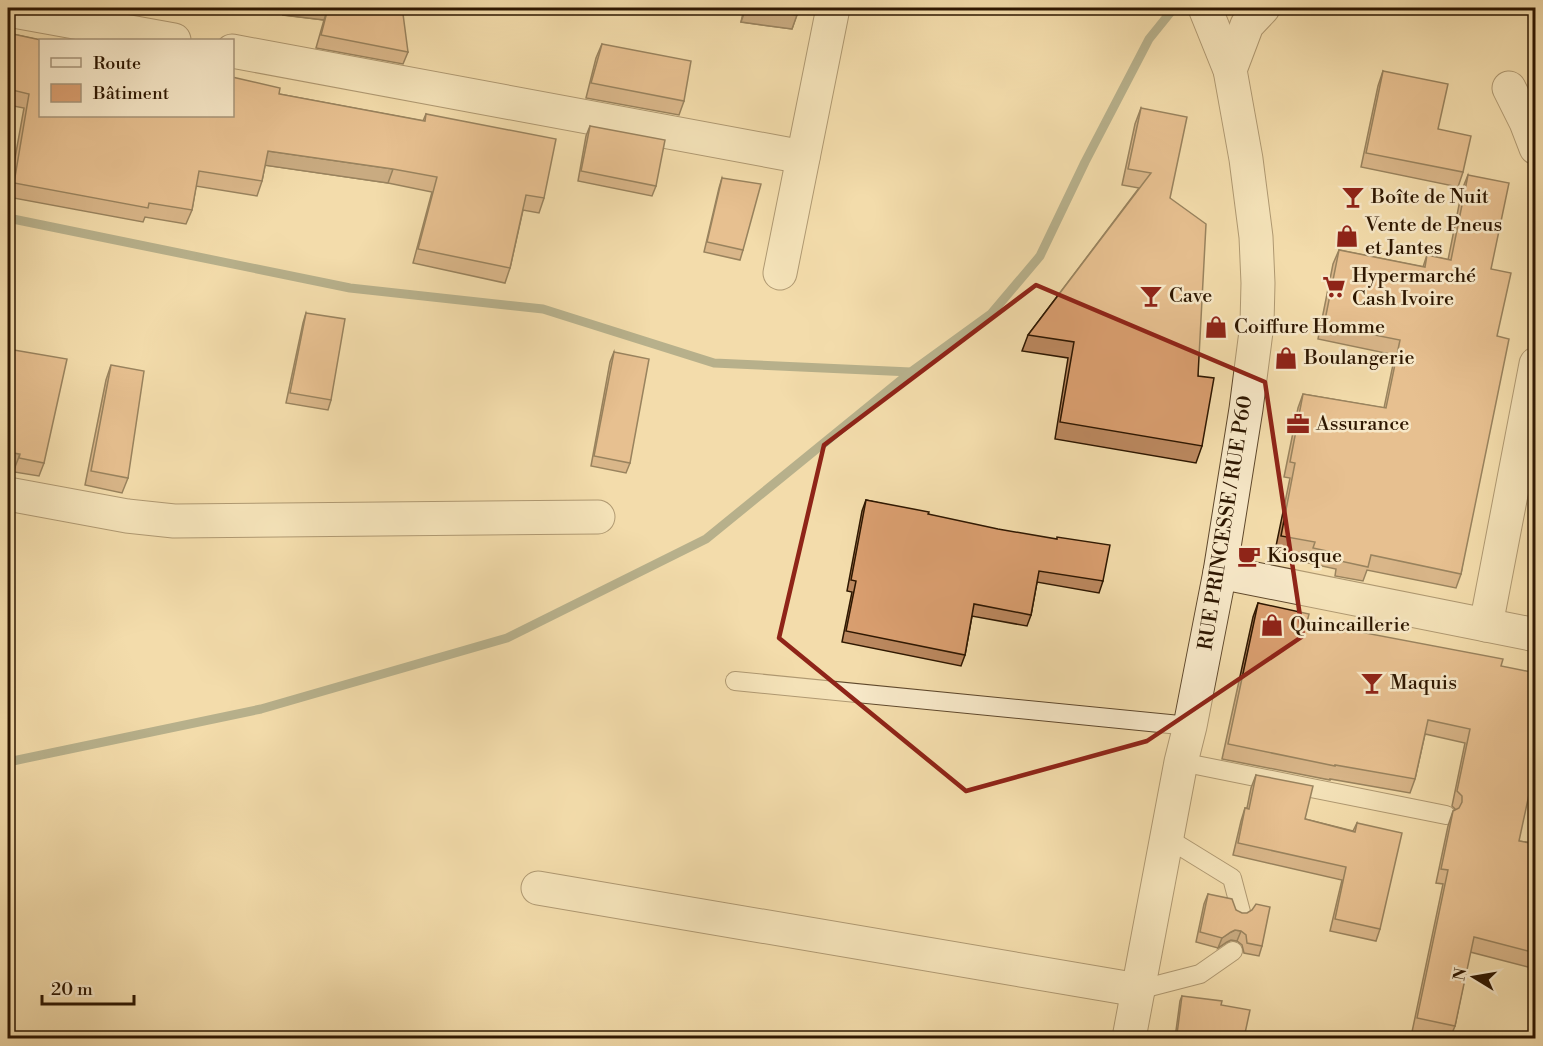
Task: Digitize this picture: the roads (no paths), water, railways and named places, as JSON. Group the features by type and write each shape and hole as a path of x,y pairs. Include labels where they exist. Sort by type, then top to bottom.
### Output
{"street":[{"path":"780,273 833,8"},
{"name":"RUE PRINCESSE / RUE P60","path":"1130,1038 1181,762 1220,572 1257,324 1258,283 1255,226 1246,159 1230,70 1205,8"},
{"path":"1230,70 1247,25 1263,8"},
{"path":"8,10 168,39"},
{"path":"234,51 802,157"},
{"path":"1509,88 1536,148"},
{"path":"1486,625 1536,364"},
{"path":"8,494 127,516 174,521 598,517"},
{"path":"1220,572 1536,635"},
{"path":"538,888 1138,990"}],"lane":[{"path":"735,681 1190,726"},
{"path":"1181,762 1446,815"},
{"path":"1167,838 1232,878 1241,912"},
{"path":"1138,990 1200,974 1233,951"}],"waterway":[{"path":"8,218 350,288 543,309 714,363 911,372 991,314 1040,256 1085,162 1149,39 1174,8"},
{"path":"8,762 261,709 507,638 706,539 911,372"}],"place":[{"name":"Boîte de Nuit","path":"1353,197"},
{"name":"Vente de Pneus et Jantes","path":"1347,236"},
{"name":"Hypermarché Cash Ivoire","path":"1334,287"},
{"name":"Cave","path":"1151,296"},
{"name":"Coiffure Homme","path":"1216,327"},
{"name":"Boulangerie","path":"1286,358"},
{"name":"Assurance","path":"1298,424"},
{"name":"Kiosque","path":"1249,556"},
{"name":"Quincaillerie","path":"1272,625"},
{"name":"Maquis","path":"1372,683"}]}
